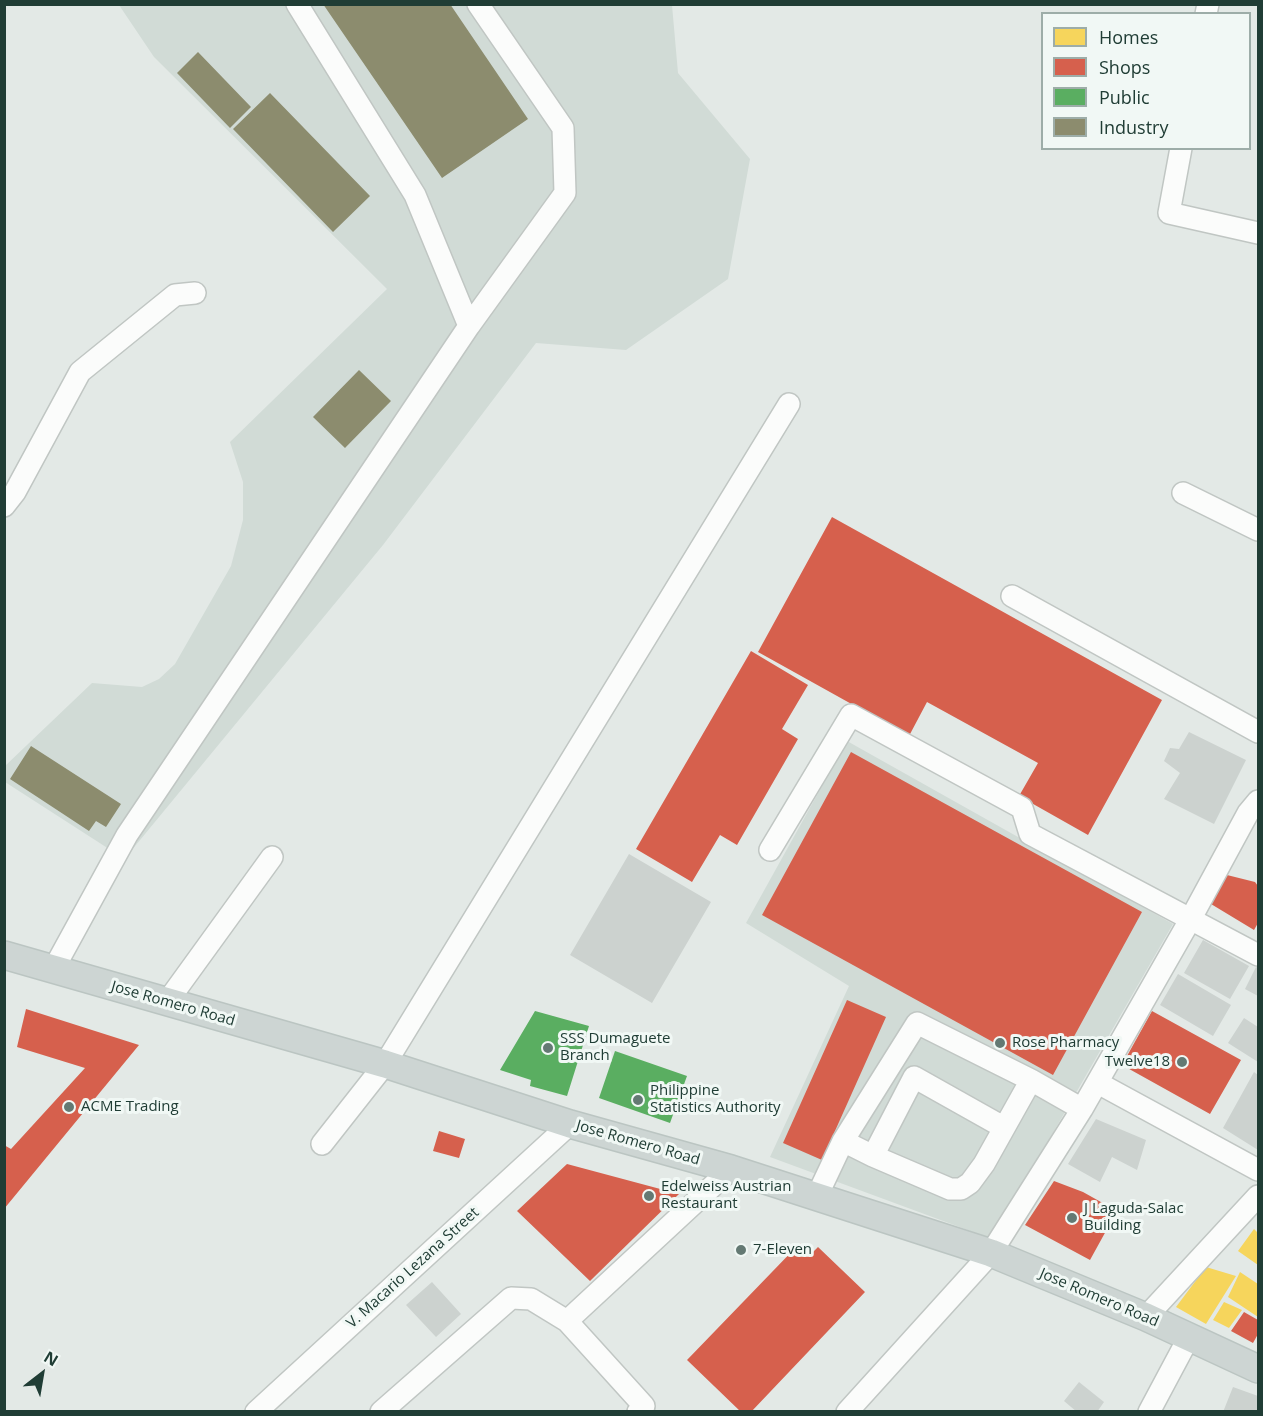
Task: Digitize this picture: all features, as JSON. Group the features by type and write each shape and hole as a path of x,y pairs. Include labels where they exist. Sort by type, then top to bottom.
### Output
{"main road":[{"name":"Jose Romero Road","path":"4,955 385,1064 570,1124 817,1196 990,1253 1146,1317 1258,1369"}],"street":[{"path":"297,4 415,195 469,326"},
{"path":"53,970 127,836 469,326 565,193 563,129 478,4"},
{"path":"1181,150 1169,213 1258,232"},
{"path":"4,506 15,492 80,372 175,295 195,293"},
{"path":"322,1144 385,1064 789,404"},
{"path":"1183,494 1258,530"},
{"path":"1012,596 1258,732"},
{"path":"770,850 851,715 1022,808 1030,834 1258,955"},
{"path":"847,1412 990,1253 1098,1083 1248,813 1258,801"},
{"path":"167,1002 272,857"},
{"path":"817,1196 843,1140 917,1023 1031,1080 1082,1109"},
{"path":"873,1156 914,1077 1003,1127"},
{"path":"843,1140 873,1156 950,1189 962,1189 970,1183 984,1164 1031,1080"},
{"path":"1098,1083 1258,1170"},
{"name":"V. Macario Lezana Street","path":"256,1412 570,1124"},
{"path":"567,1321 730,1169"},
{"path":"1146,1317 1258,1196"},
{"path":"381,1412 511,1298 531,1299 567,1321 644,1406 638,1412"},
{"path":"1149,1412 1189,1337"}],"shaded area":[{"path":"119,5 672,5 678,73 750,159 728,279 626,350 536,343 383,545 131,851 68,962 109,849 5,782 5,766 92,683 142,687 159,679 175,664 231,566 243,520 243,482 230,442 387,289 154,57"},
{"path":"847,741 1173,924 992,1239 770,1157 849,986 746,923"}],"building: Homes":[{"path":"1254,1229 1258,1233 1258,1265 1238,1251"},
{"path":"1206,1267 1236,1276 1206,1324 1176,1307"},
{"path":"1240,1272 1258,1284 1258,1317 1228,1297"},
{"path":"1224,1302 1242,1310 1229,1328 1213,1320"}],"building: Shops":[{"path":"832,517 1162,700 1088,835 1019,796 1038,763 927,702 909,736 758,652"},
{"path":"751,651 808,685 782,729 798,739 737,845 720,835 692,882 636,849"},
{"path":"851,752 1142,912 1053,1075 762,915"},
{"path":"1227,875 1255,882 1258,886 1258,923 1254,930 1211,904"},
{"path":"847,1000 886,1017 822,1160 783,1143"},
{"name":"ACME Trading","path":"26,1009 139,1045 4,1209 4,1145 11,1149 85,1068 17,1047"},
{"name":"Twelve18","path":"1152,1011 1241,1060 1210,1114 1122,1065"},
{"path":"439,1131 465,1139 459,1158 433,1151"},
{"path":"567,1164 679,1194 590,1281 517,1211"},
{"name":"J Laguda-Salac Building","path":"1054,1181 1083,1192 1117,1211 1090,1260 1025,1225"},
{"path":"800,1243 811,1254 818,1247 865,1292 751,1412 741,1412 687,1360"},
{"path":"1244,1312 1258,1320 1258,1334 1253,1343 1231,1331"}],"building: Public":[{"name":"SSS Dumaguete Branch","path":"535,1011 589,1026 567,1096 530,1086 531,1080 500,1070"},
{"path":"615,1051 687,1076 670,1123 599,1098"}],"building: Industry":[{"path":"323,4 450,4 528,119 442,178"},
{"path":"198,52 251,107 230,128 177,73"},
{"path":"270,93 370,196 333,232 233,129"},
{"path":"359,370 391,401 345,448 313,417"},
{"path":"31,746 121,804 106,827 96,821 89,831 10,779"}],"building: Other":[{"path":"1189,732 1246,760 1214,824 1164,799 1180,773 1164,761 1170,748 1179,749"},
{"path":"629,854 711,902 652,1003 570,955"},
{"path":"1203,940 1249,966 1230,999 1184,973"},
{"path":"1256,967 1258,968 1258,996 1245,989"},
{"path":"1178,974 1231,1005 1213,1036 1160,1005"},
{"path":"1244,1018 1258,1027 1258,1062 1228,1043"},
{"path":"1254,1072 1258,1075 1258,1150 1223,1128"},
{"path":"1096,1119 1146,1140 1137,1170 1112,1157 1100,1182 1068,1164"},
{"path":"432,1282 461,1314 436,1337 406,1305"},
{"path":"1079,1382 1104,1402 1097,1412 1077,1412 1064,1401"},
{"path":"1233,1387 1258,1396 1258,1412 1223,1412"}],"place":[{"name":"Rose Pharmacy","path":"1000,1043"},
{"name":"SSS Dumaguete Branch","path":"548,1048"},
{"name":"Twelve18","path":"1182,1062"},
{"name":"Philippine Statistics Authority","path":"638,1100"},
{"name":"ACME Trading","path":"69,1107"},
{"name":"Edelweiss Austrian Restaurant","path":"649,1196"},
{"name":"J Laguda-Salac Building","path":"1072,1218"},
{"name":"7-Eleven","path":"741,1250"}]}
